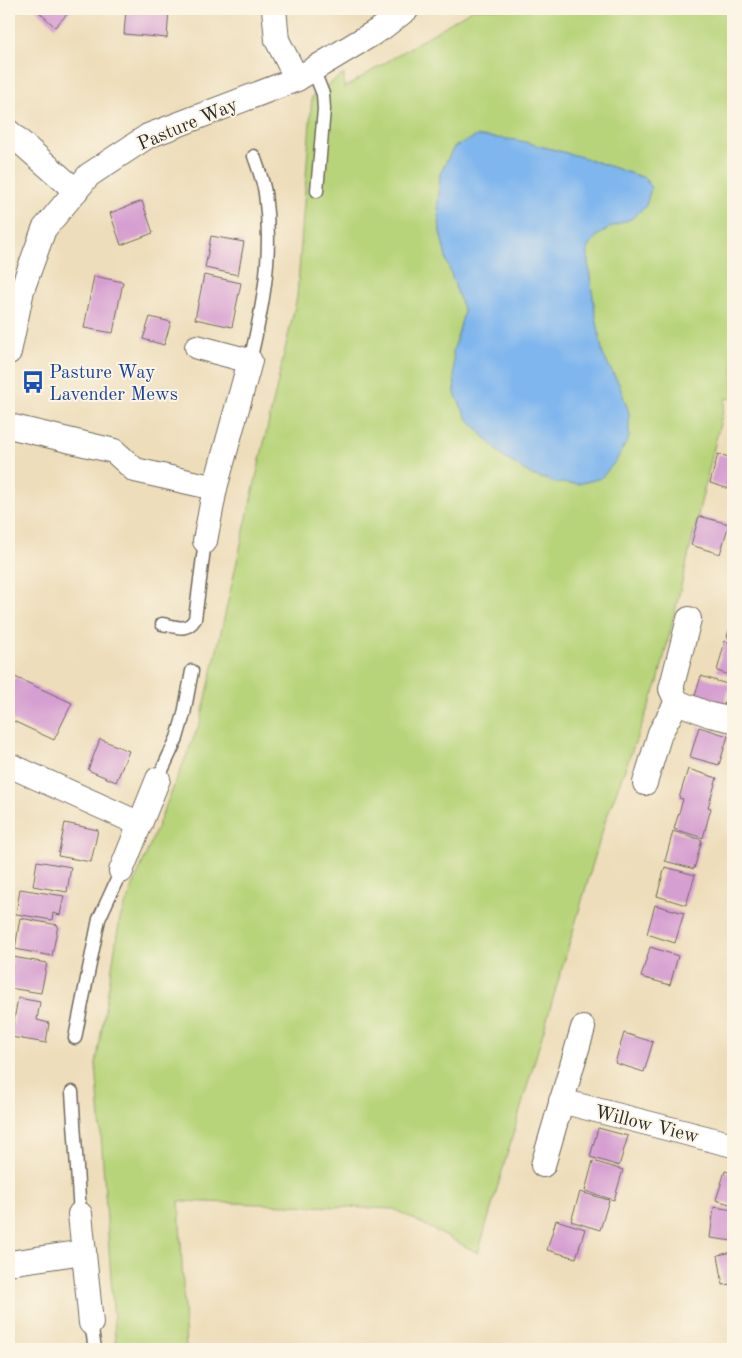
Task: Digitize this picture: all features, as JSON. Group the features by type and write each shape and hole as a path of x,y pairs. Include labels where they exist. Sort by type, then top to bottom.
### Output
{"street":[{"path":"274,9 277,40 305,74"},
{"name":"Pasture Way","path":"9,352 22,290 44,229 89,175 148,136 305,74 382,28 407,9"},
{"path":"9,132 76,191"},
{"path":"197,347 250,361 214,488 205,541"},
{"path":"9,426 114,451 135,470 214,488"},
{"path":"689,619 671,689 677,702 710,715 733,720"},
{"path":"646,783 660,734 677,702"},
{"path":"9,765 140,824"},
{"path":"121,872 158,779"},
{"path":"542,1165 583,1028"},
{"name":"Willow View","path":"561,1101 733,1145"},
{"path":"80,1214 92,1323"},
{"path":"9,1263 84,1252"}],"lane":[{"path":"305,74 323,94 324,109 316,191"},
{"path":"250,361 268,270 268,234 264,191 254,156"},
{"path":"162,624 186,628 190,626 194,619 205,541"},
{"path":"158,779 177,738 184,714 192,671"},
{"path":"75,1038 100,919 121,872"},
{"path":"72,1092 80,1214"},
{"path":"92,1323 95,1349"}],"green space":[{"path":"473,9 733,9 733,399 726,398 658,682 606,819 478,1253 394,1209 179,1201 186,1349 116,1349 96,1064 120,918 201,720 297,297 312,96 344,74 344,88"}],"water":[{"path":"477,136 517,140 582,157 645,178 651,188 646,206 631,219 611,227 597,236 588,247 588,262 603,355 619,384 629,413 629,438 616,461 601,478 579,484 557,483 532,475 503,457 467,418 455,394 453,352 464,312 447,262 440,232 438,204 440,174 454,147"}],"building":[{"path":"36,9 72,9 55,27"},
{"path":"126,9 169,9 167,38 124,34"},
{"path":"142,201 153,233 121,245 110,213"},
{"path":"211,236 244,242 238,275 205,268"},
{"path":"204,275 241,283 232,327 195,319"},
{"path":"94,276 123,282 113,333 84,328"},
{"path":"150,317 171,322 164,345 143,339"},
{"path":"718,454 733,458 733,490 710,483"},
{"path":"699,516 729,524 720,554 691,545"},
{"path":"733,616 733,639 727,637"},
{"path":"725,641 733,644 733,676 717,671"},
{"path":"701,676 730,685 721,714 692,706"},
{"path":"15,677 72,703 54,740 9,719 9,689"},
{"path":"699,727 728,736 719,765 690,757"},
{"path":"100,739 129,751 116,782 88,770"},
{"path":"688,769 717,778 708,807 711,808 703,838 674,829 683,799 679,798"},
{"path":"65,823 98,830 91,862 58,856"},
{"path":"673,831 702,840 694,869 665,861"},
{"path":"37,861 71,867 67,892 33,886"},
{"path":"665,867 695,875 686,905 657,896"},
{"path":"20,889 64,896 60,915 53,913 52,920 16,914"},
{"path":"655,905 684,913 675,943 647,934"},
{"path":"20,918 58,925 52,956 15,949"},
{"path":"650,947 678,956 670,985 641,977"},
{"path":"13,957 47,963 41,993 9,988"},
{"path":"18,998 40,1002 37,1020 49,1023 46,1043 11,1037"},
{"path":"624,1033 653,1042 644,1072 615,1063"},
{"path":"598,1128 628,1136 619,1166 590,1157"},
{"path":"593,1161 623,1170 614,1200 585,1191"},
{"path":"725,1171 733,1173 733,1205 716,1200"},
{"path":"580,1192 609,1200 600,1230 571,1221"},
{"path":"714,1207 733,1210 733,1241 710,1238"},
{"path":"556,1220 585,1229 576,1258 547,1250"},
{"path":"733,1252 733,1284 723,1285 718,1255"}],"place":[{"name":"Pasture Way Lavender Mews","path":"33,382"}]}
